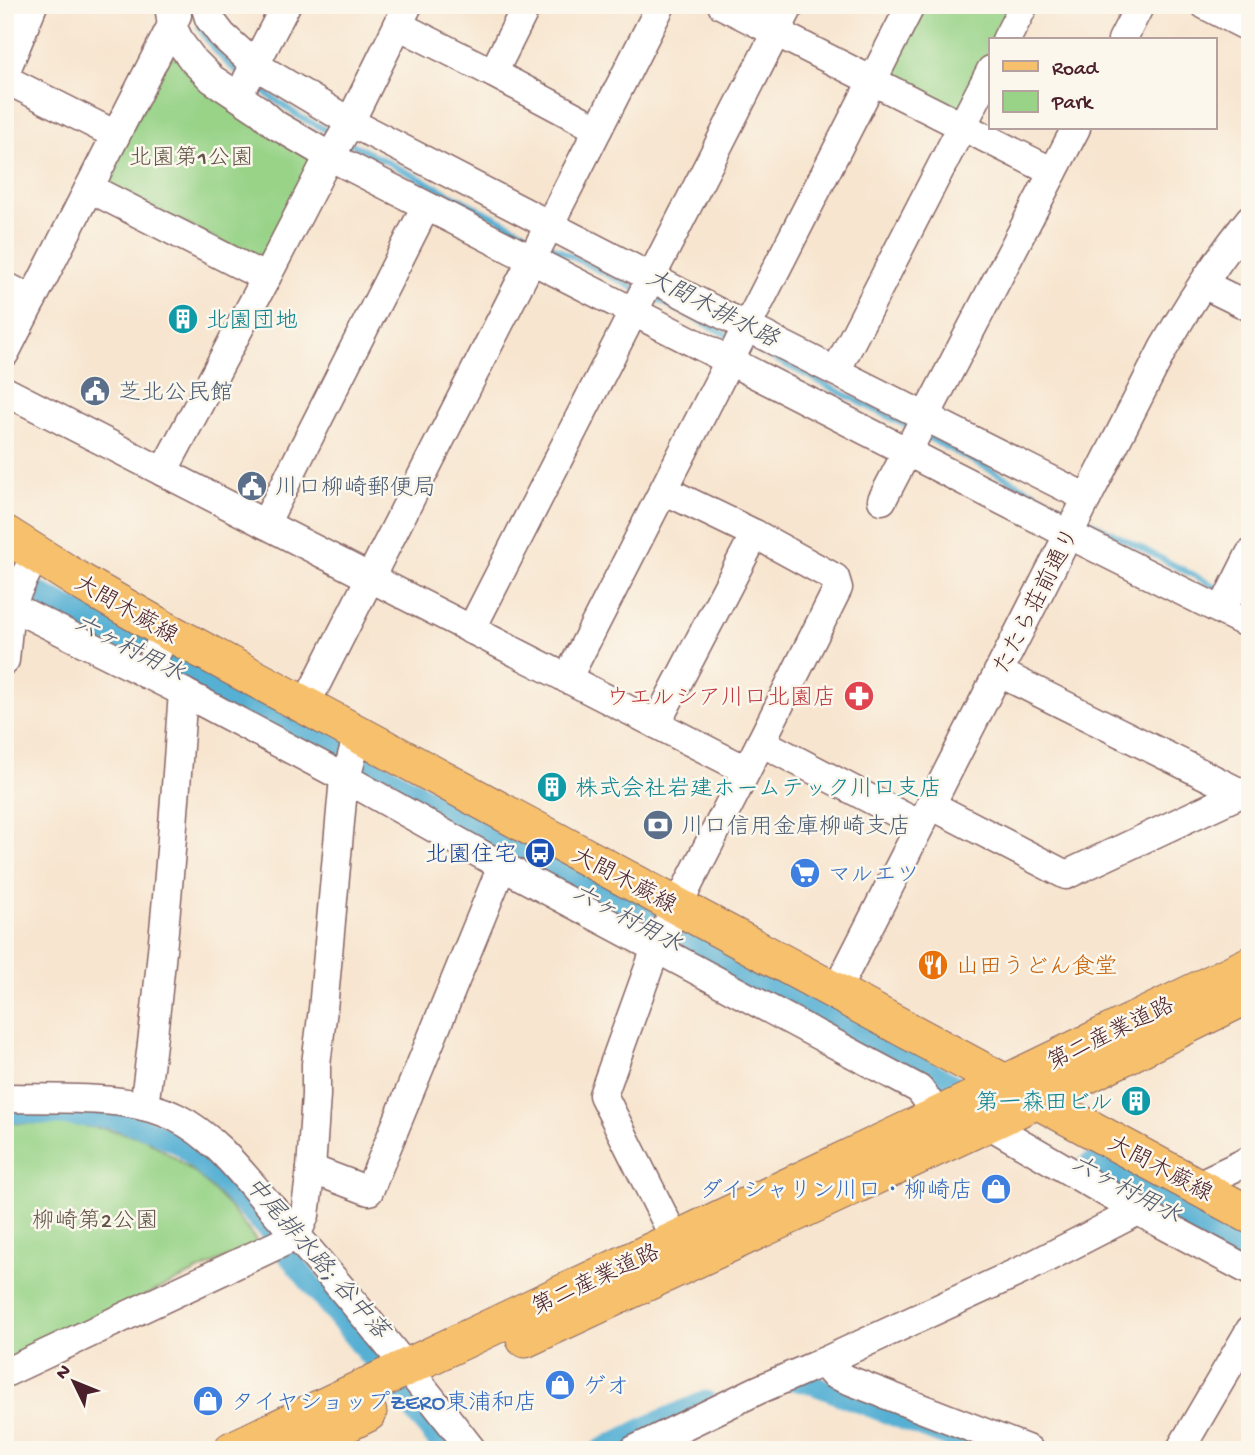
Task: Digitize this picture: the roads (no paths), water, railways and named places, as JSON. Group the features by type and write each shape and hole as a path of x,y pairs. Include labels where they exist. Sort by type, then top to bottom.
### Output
{"main road":[{"name":"大間木蕨線","path":"15,547 836,991 980,1109 1037,1100 1250,1215"},
{"name":"第二産業道路","path":"232,1450 400,1384 798,1213 980,1109 1250,965"},
{"name":"第二産業道路","path":"1037,1100 1250,994"},
{"name":"第二産業道路","path":"294,1450 400,1384 675,1240 980,1109"}],"street":[{"path":"5,73 33,5"},
{"path":"247,81 286,5"},
{"path":"493,73 527,5"},
{"path":"305,706 661,5"},
{"path":"722,5 1054,172"},
{"path":"471,629 790,5"},
{"path":"568,679 911,5"},
{"path":"1007,38 1024,5"},
{"path":"1123,38 1140,5"},
{"path":"1205,5 1250,28"},
{"path":"182,10 209,18 222,35 260,111 276,125 340,139 549,225 836,371 926,418 1078,516 1227,599 1250,625"},
{"path":"182,10 181,44 212,79 247,81 340,139 426,206 908,452 1078,516"},
{"path":"5,353 182,10"},
{"path":"163,472 403,15 493,73 598,129"},
{"path":"836,371 989,74"},
{"path":"5,79 116,135"},
{"path":"882,500 1075,130"},
{"path":"89,188 266,278"},
{"path":"265,524 426,206"},
{"name":"たたら荘前通り","path":"836,991 1163,349 1203,284 1250,219"},
{"path":"1203,284 1250,307"},
{"path":"5,286 32,300"},
{"path":"5,391 746,771"},
{"path":"664,490 755,534 835,578 838,588 656,947 603,1095 675,1240"},
{"path":"656,724 755,534"},
{"path":"5,660 7,605 15,547"},
{"path":"1227,599 1250,554"},
{"path":"7,605 183,692 345,778 502,866 919,1090 980,1109 1139,1211 1250,1272"},
{"path":"146,674 167,631"},
{"path":"998,672 1245,791"},
{"path":"144,1106 153,1046 171,860 183,692"},
{"path":"5,1373 296,1236 305,1215 311,1170 316,1064 343,789 358,734"},
{"path":"761,742 1066,875 1245,791"},
{"path":"311,1170 369,1191 502,866"},
{"path":"5,1098 88,1099 144,1106 176,1117 192,1127 219,1148 296,1236 400,1384 472,1450"},
{"path":"1196,1186 1250,1160"},
{"path":"634,1450 758,1390 1029,1267 1139,1211"},
{"path":"1180,1450 1250,1330"},
{"path":"823,1362 833,1374 1029,1450"}],"waterway":[{"name":"大間木排水路","path":"199,27 218,54 242,76"},
{"name":"大間木排水路","path":"254,85 300,117 334,134"},
{"name":"大間木排水路","path":"346,141 536,238"},
{"name":"大間木排水路","path":"549,245 636,289"},
{"name":"大間木排水路","path":"649,295 733,338"},
{"name":"大間木排水路","path":"745,344 911,428"},
{"name":"大間木排水路","path":"923,435 1072,512"},
{"name":"大間木排水路","path":"1085,519 1224,591"},
{"name":"六ヶ村用水","path":"5,584 256,710 457,824 822,1019 990,1114"},
{"name":"大間木排水路","path":"1237,598 1250,604"},
{"name":"中尾排水路; 谷中落","path":"5,1112 112,1118 151,1130 182,1146 266,1228 445,1450"},
{"name":"六ヶ村用水","path":"1093,1171 1250,1254"},
{"name":"中尾排水路; 谷中落","path":"782,1378 812,1384 981,1450"},
{"name":"中尾排水路; 谷中落","path":"600,1450 706,1401"}],"place":[{"name":"北園団地","path":"183,319"},
{"name":"芝北公民館","path":"95,391"},
{"name":"川口柳崎郵便局","path":"252,486"},
{"name":"ウエルシア川口北園店","path":"859,696"},
{"name":"株式会社岩建ホームテック川口支店","path":"552,787"},
{"name":"川口信用金庫柳崎支店","path":"658,825"},
{"name":"北園住宅","path":"540,853"},
{"name":"マルエツ","path":"805,873"},
{"name":"山田うどん食堂","path":"933,965"},
{"name":"第一森田ビル","path":"1136,1101"},
{"name":"ダイシャリン川口・柳崎店","path":"996,1189"},
{"name":"ゲオ","path":"560,1385"},
{"name":"タイヤショップZERO東浦和店","path":"208,1401"}],"park label":[{"name":"北園第1公園","path":"191,156"},
{"name":"柳崎第2公園","path":"95,1219"}]}
